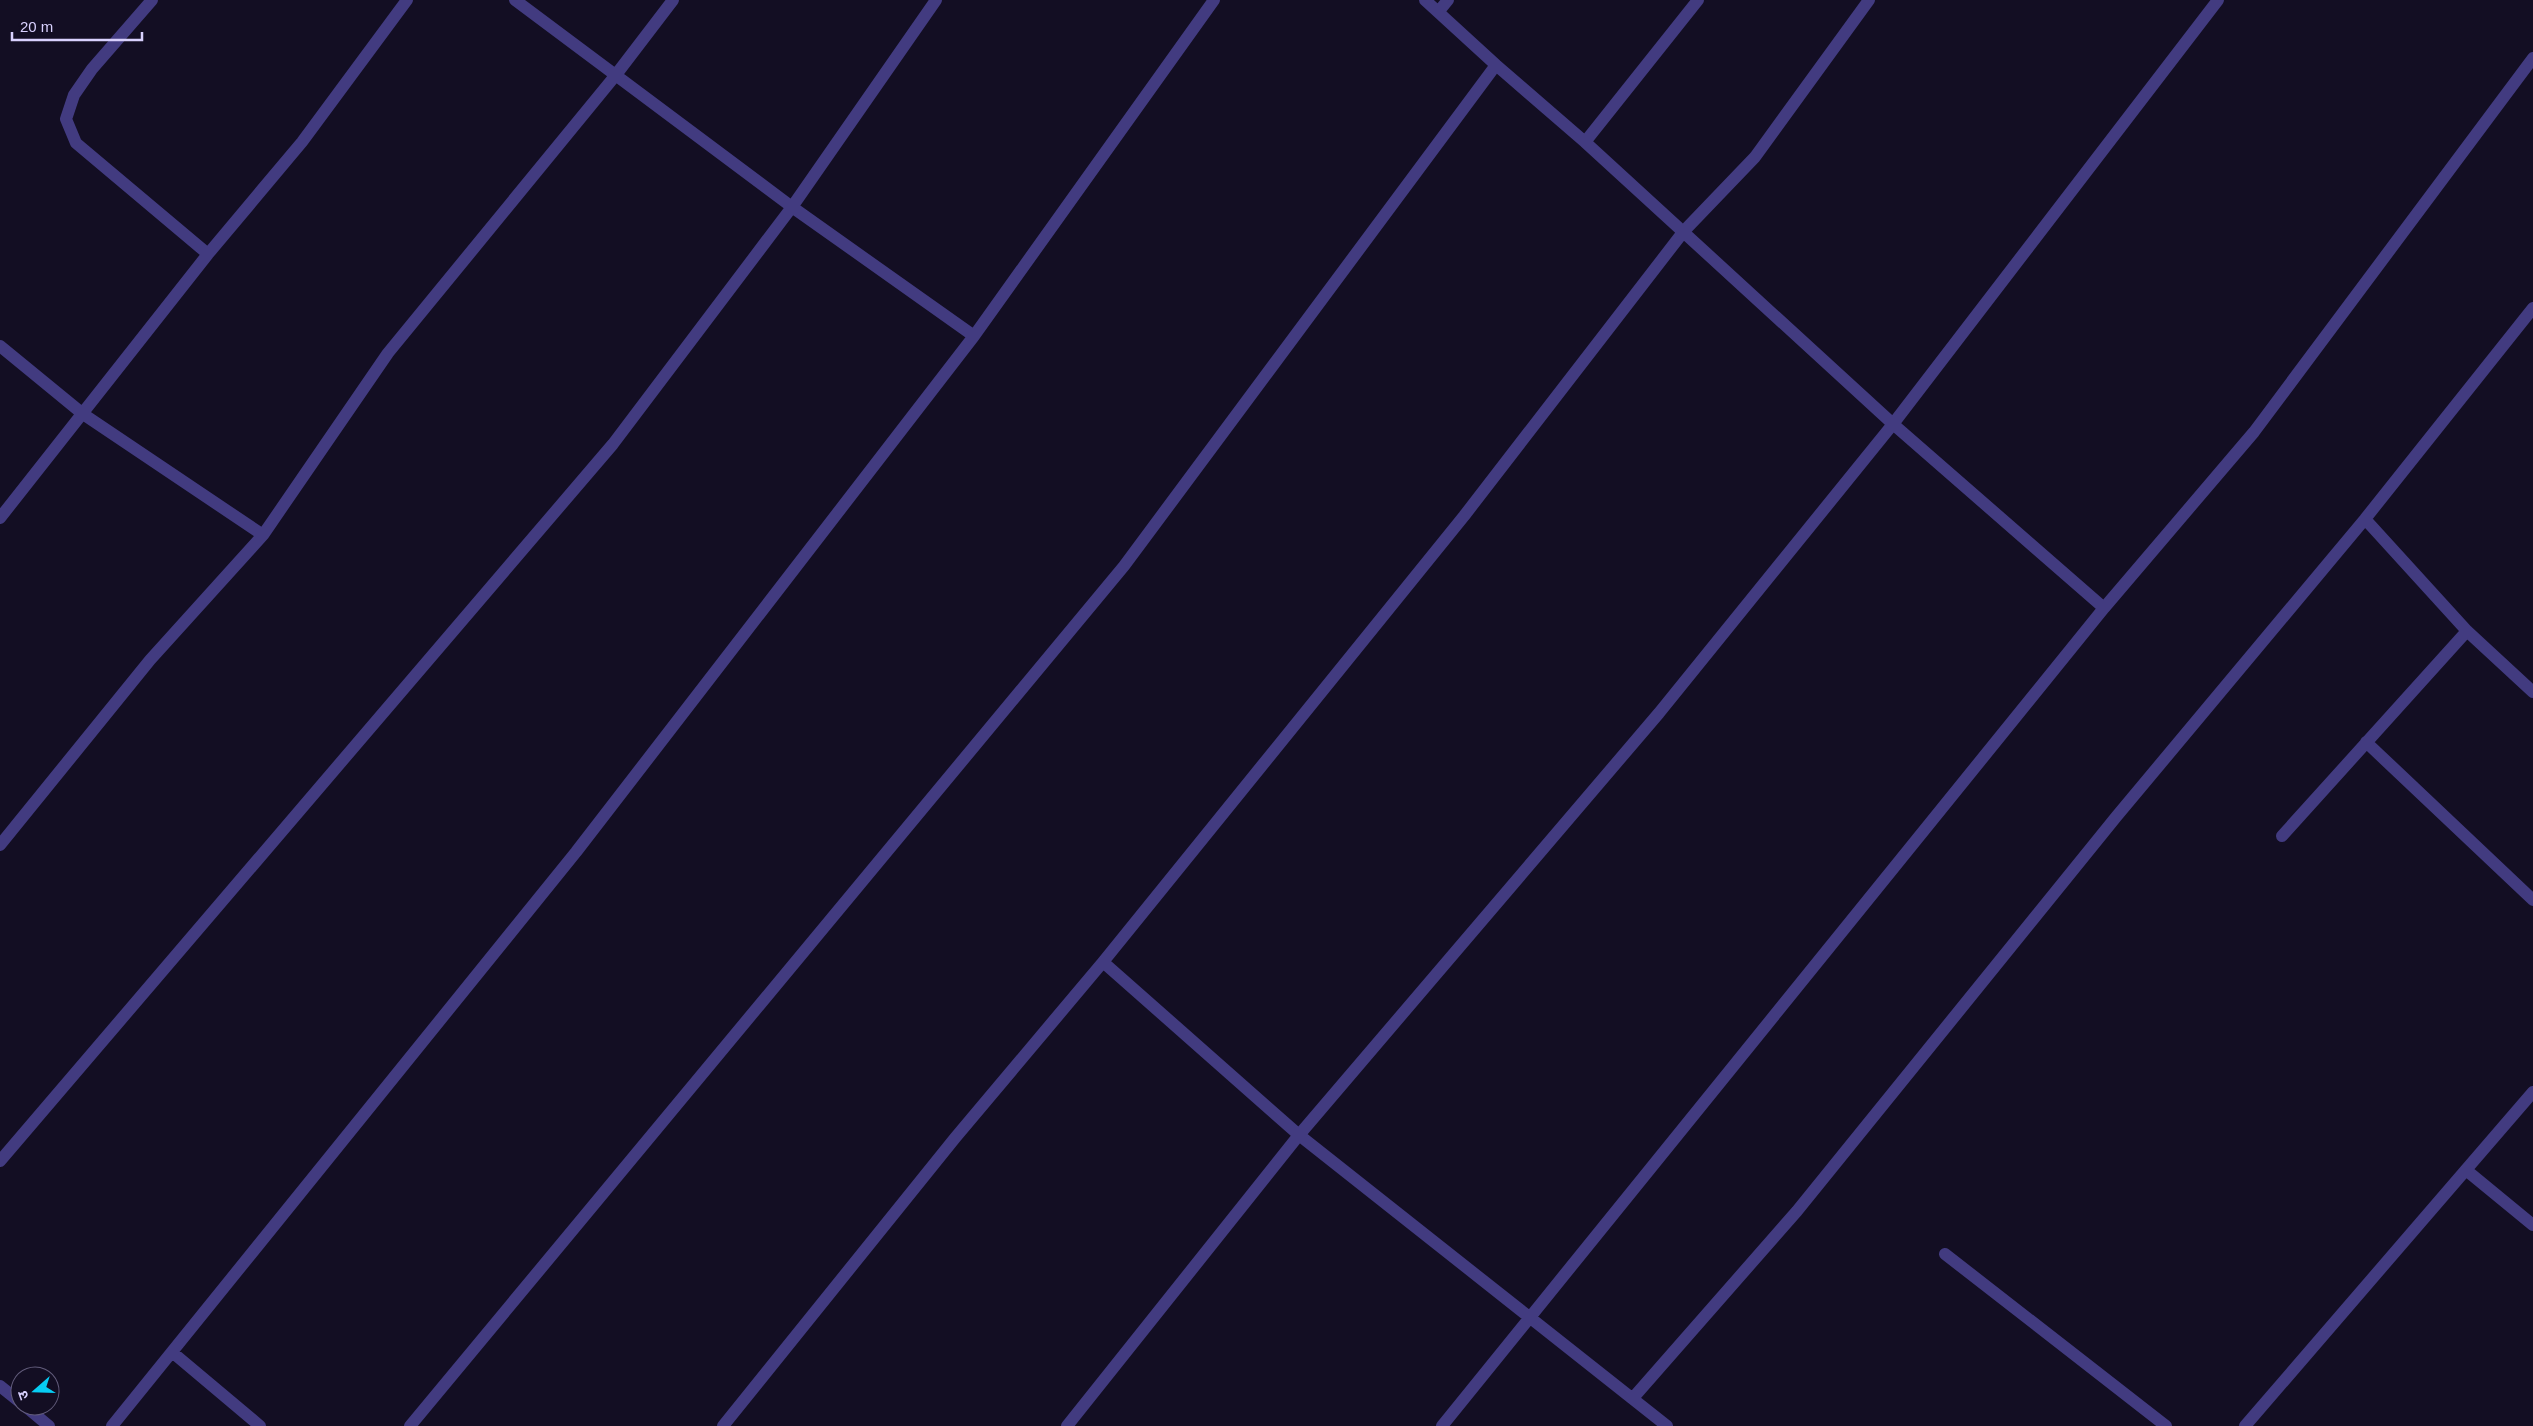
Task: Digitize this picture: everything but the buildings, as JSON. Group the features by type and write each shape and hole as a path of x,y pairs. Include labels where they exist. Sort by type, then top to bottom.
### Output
{"street":[{"path":"152,0 92,69 74,95 66,119 76,143 208,254"},
{"path":"0,518 208,254 302,142 407,0"},
{"path":"515,0 792,206 974,336"},
{"path":"0,845 150,660 263,535 388,353 616,76 673,0"},
{"path":"0,1160 613,444 792,206 936,0"},
{"path":"112,1426 576,852 974,336 1214,0"},
{"path":"1425,0 1496,66 1585,142 1684,231 1893,424 2104,608"},
{"path":"1439,11 1448,0"},
{"path":"1585,142 1698,0"},
{"path":"723,1426 955,1138 1103,962 1464,516 1684,231 1755,156 1869,0"},
{"path":"1067,1426 1299,1135 1659,713 1893,424 2218,0"},
{"path":"1442,1426 2104,608 2254,432 2533,58"},
{"path":"410,1426 1124,566 1496,66"},
{"path":"1633,1398 1797,1211 2116,817 2365,519 2533,308"},
{"path":"0,346 83,414 263,535"},
{"path":"2365,519 2467,630 2533,692"},
{"path":"2282,836 2467,630"},
{"path":"2366,742 2533,900"},
{"path":"1103,962 1299,1135 1667,1426"},
{"path":"2245,1426 2533,1092"},
{"path":"2466,1170 2533,1225"},
{"path":"1945,1254 2166,1426"},
{"path":"172,1352 260,1426"},
{"path":"0,1386 10,1394"},
{"path":"37,1416 49,1426"}]}
